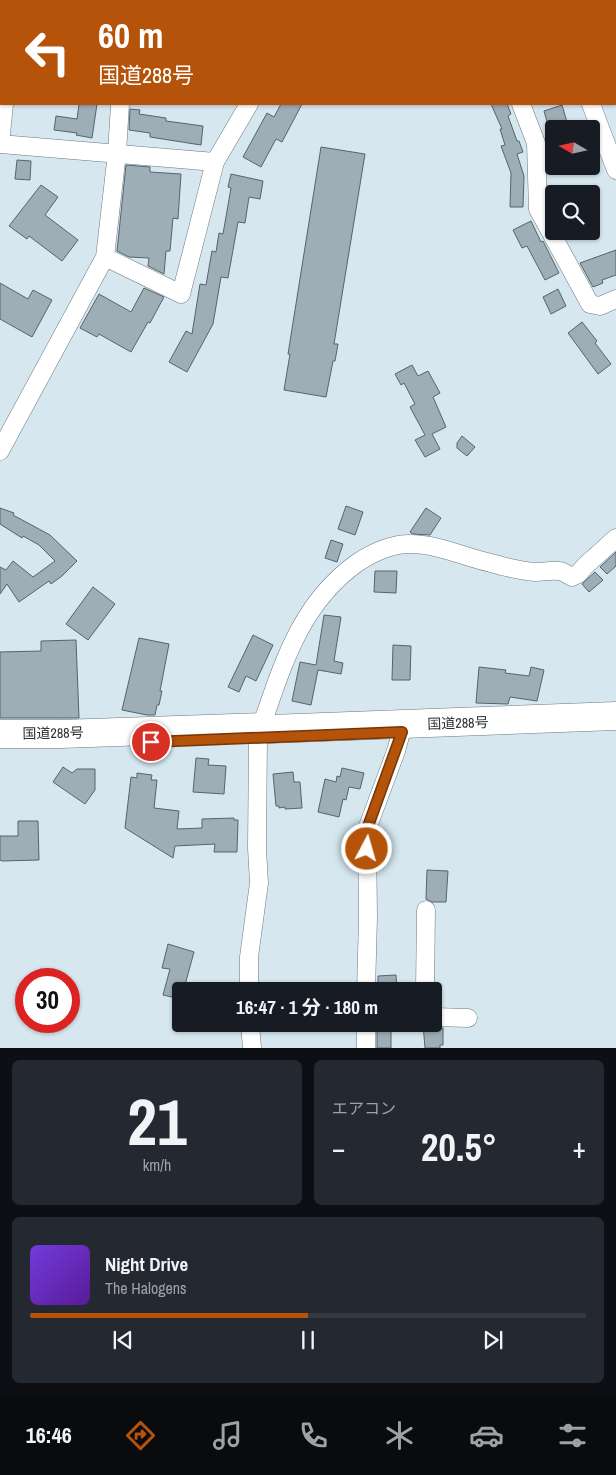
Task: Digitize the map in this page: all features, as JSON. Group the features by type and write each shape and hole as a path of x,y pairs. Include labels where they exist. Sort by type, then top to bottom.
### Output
{"highway":[{"name":"国道288号","path":"0,743 55,744 616,716"},
{"name":"国道288号","path":"402,728 461,729 616,726"},
{"name":"国道288号","path":"0,734 260,733"}],"street":[{"path":"4,105 0,144 215,162"},
{"path":"0,451 105,257 117,153 120,105"},
{"path":"105,257 181,294 215,162 248,105"},
{"path":"521,105 536,143 538,209 590,304 600,306 616,299"},
{"path":"591,105 616,170"},
{"path":"249,982 248,960 259,883 257,848 260,733 277,681 302,623 316,602 330,586 372,553 401,544 412,544 457,552 489,563 536,572 560,571 572,577 578,574 616,538"},
{"path":"366,982 367,829 402,728"},
{"path":"425,982 426,910"},
{"path":"442,1017 468,1018"},
{"path":"251,1032 252,1048"},
{"path":"366,1032 366,1048"}],"building":[{"path":"79,105 97,105 92,138 76,135 77,133 54,130 56,116 77,119"},
{"path":"280,105 301,105 282,142 276,139 261,167 243,157 267,113 274,117"},
{"path":"491,105 507,105 511,114 508,116 523,152 517,154 524,176 523,207 510,207 511,173 501,146 505,145 500,129 502,129"},
{"path":"562,105 566,120 546,120 544,111"},
{"path":"130,109 140,110 139,114 166,118 166,121 203,126 201,145 150,137 150,133 129,130"},
{"path":"321,147 365,154 334,344 338,344 326,397 284,390"},
{"path":"17,160 31,161 30,180 15,179"},
{"path":"126,165 150,167 150,172 181,174 178,219 173,218 170,251 166,251 164,274 148,266 149,258 129,257 117,251"},
{"path":"231,174 263,181 260,199 249,197 245,223 238,222 228,278 221,277 213,324 187,372 169,362 186,331 192,334 200,284 206,285 212,251 216,252 219,233 223,234 231,188 228,187"},
{"path":"41,185 58,197 45,215 78,240 62,261 29,236 27,239 9,226"},
{"path":"531,221 559,273 545,280 527,246 522,248 513,230"},
{"path":"616,250 616,275 602,280 603,283 593,287 580,263"},
{"path":"0,283 28,299 33,290 52,300 32,337 0,319"},
{"path":"144,288 164,297 131,352 99,334 97,337 80,328 99,294 131,312"},
{"path":"558,289 566,306 551,314 543,297"},
{"path":"582,322 597,341 595,343 611,364 598,374 568,333"},
{"path":"412,365 418,376 428,371 440,393 433,397 446,427 432,434 440,449 425,457 415,440 425,435 410,407 415,404 404,383 401,385 395,374"},
{"path":"462,436 475,447 467,456 457,448 457,443"},
{"path":"346,506 363,512 355,535 338,529"},
{"path":"0,508 14,513 13,515 50,535 77,561 51,584 49,581 19,602 7,584 0,594 0,567 6,570 13,561 33,577 55,561 39,545 23,536 22,538 0,524"},
{"path":"426,508 441,518 430,535 413,534 410,532"},
{"path":"331,540 343,544 337,562 325,558"},
{"path":"616,552 616,566 607,574 600,567"},
{"path":"375,571 397,571 396,593 374,592"},
{"path":"595,572 603,580 589,592 582,584"},
{"path":"93,587 115,604 88,640 66,624"},
{"path":"324,615 341,617 334,661 343,663 341,674 318,670 311,705 292,701 300,662 316,665"},
{"path":"253,635 273,645 256,681 246,676 239,692 228,687"},
{"path":"139,638 169,644 160,691 162,691 155,715 122,710"},
{"path":"76,640 79,718 0,718 0,652 41,651 41,641"},
{"path":"393,645 411,646 410,680 392,680"},
{"path":"479,667 506,670 505,673 529,676 531,667 544,670 537,701 510,697 508,704 476,703"},
{"path":"196,758 209,759 208,765 226,766 224,794 193,792"},
{"path":"63,767 72,773 77,769 95,769 95,790 85,804 53,782"},
{"path":"342,768 364,773 360,789 349,787 346,800 343,799 339,817 318,812 325,779 336,782 337,776 340,777"},
{"path":"293,772 294,782 300,782 302,808 279,808 279,806 276,806 273,774"},
{"path":"137,773 152,775 151,780 157,780 154,808 179,811 177,829 202,828 202,819 234,818 234,820 238,820 237,852 214,852 215,844 175,846 173,858 125,828 131,777 137,778"},
{"path":"18,821 38,821 39,860 0,860 0,836 18,836"},
{"path":"427,870 448,871 446,902 432,902 426,899"},
{"path":"168,944 194,952 186,982 172,982 172,997 163,995 170,969 162,968"},
{"path":"396,975 396,982 378,982 378,976"},
{"path":"443,1028 443,1045 440,1045 440,1048 425,1048 424,1032 442,1032"},
{"path":"377,1032 391,1032 391,1048 377,1048"}],"route":[{"path":"151,742 402,732 367,829 367,849"}]}
